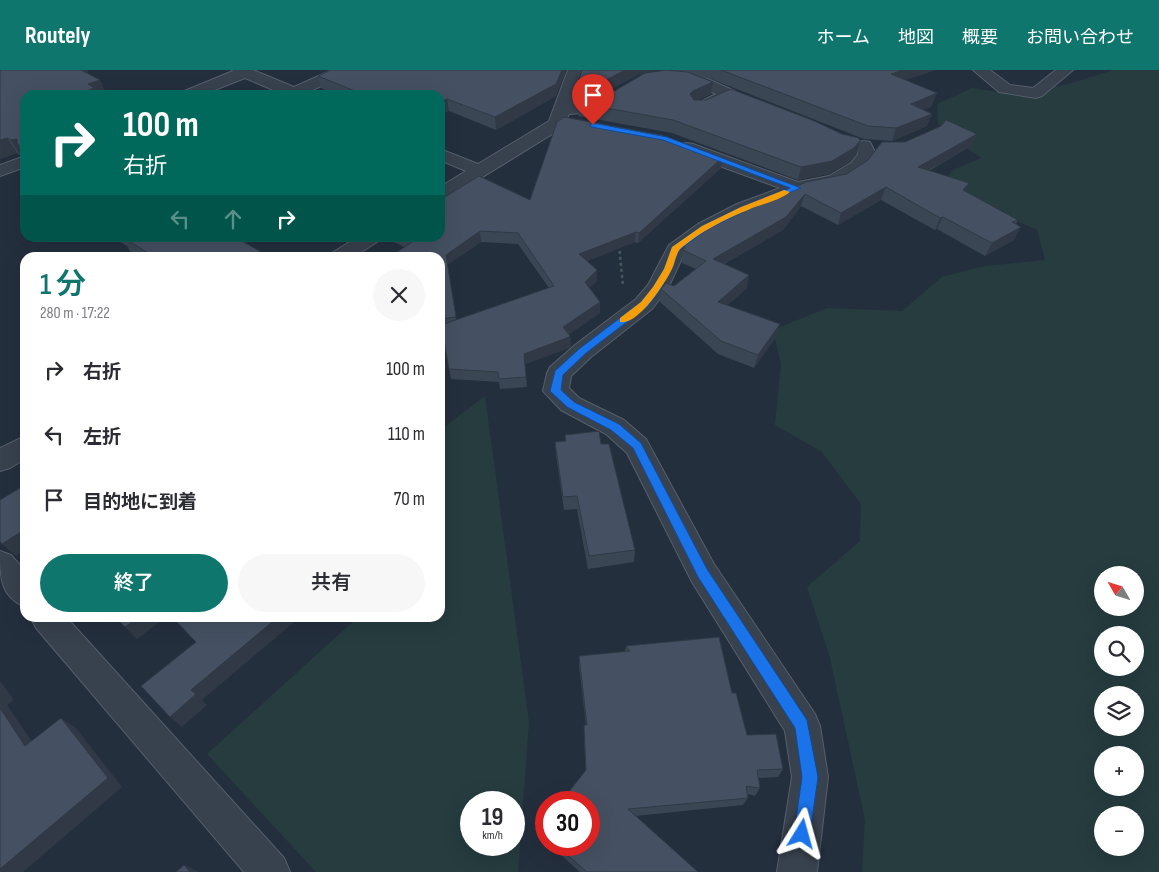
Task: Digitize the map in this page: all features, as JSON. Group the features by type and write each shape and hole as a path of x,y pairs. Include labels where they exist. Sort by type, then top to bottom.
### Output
{"street":[{"path":"304,90 345,70"},
{"path":"445,192 556,124 576,70"},
{"path":"696,79 719,70"},
{"path":"981,70 1005,89 1036,93 1065,70"},
{"path":"199,90 242,71 287,90"},
{"path":"659,78 683,76 696,79 747,101"},
{"path":"560,115 591,108 624,89"},
{"path":"698,108 729,94"},
{"path":"560,115 593,125"},
{"path":"674,142 797,188"},
{"path":"797,872 810,777 802,726 703,573 637,446 615,427 570,404 556,391 559,373 583,351 644,304 657,288 668,269 676,249 713,224 744,208 797,188 835,181 857,167 867,154 857,145 885,148"},
{"path":"445,156 480,171"},
{"path":"0,171 20,163"},
{"path":"347,252 363,242"},
{"path":"0,461 20,449"},
{"path":"0,564 20,587"},
{"path":"51,622 270,872"}],"path":[{"path":"618,242 622,286 644,304"}],"green space":[{"path":"1114,70 1159,70 1159,872 862,872 865,820 830,658 807,587 860,541 861,504 822,452 775,425 781,364 773,330 827,308 902,311 942,277 985,266 1045,260 1037,230 990,209 937,190 953,170 981,158 958,142 938,123 937,104 972,88 1012,94 1065,85"},
{"path":"485,396 529,722 524,791 460,791 460,856 519,856 518,872 316,872 207,754 353,622 445,622 445,426"}],"building":[{"path":"0,70 81,70 100,80 88,84 94,88 89,90 20,90 20,146 17,144 17,139 11,140 7,138 0,140"},
{"path":"331,70 562,70 556,84 495,117 445,100 445,90 353,90 318,76"},
{"path":"582,70 625,70 593,87 576,90"},
{"path":"666,70 687,72 713,82 693,91 690,94 694,100 706,100 731,89 812,120 842,134 859,138 860,141 854,148 832,161 801,167 673,120 578,103 601,99 645,73"},
{"path":"721,70 903,70 891,74 937,93 911,104 932,114 896,128 868,126"},
{"path":"564,117 661,135 722,158 639,233 636,232 579,254 597,270 585,282 600,302 563,327 569,337 524,354 526,377 499,379 498,372 449,369 445,347 445,324 554,286 518,233 480,231 446,255 456,317 445,318 445,252 397,252 412,242 445,242 445,197 479,176 530,200 557,122"},
{"path":"946,120 977,134 918,167 969,183 963,190 1018,220 1012,222 1021,227 992,243 943,217 940,218 886,187 841,213 805,194 786,217 713,259 749,275 718,302 780,324 758,355 721,341 661,289 666,283 674,286 706,261 683,250 688,241 715,221 806,182 847,174 868,160 882,142 905,142 941,126"},
{"path":"130,242 243,242 260,251 258,252 146,252"},
{"path":"599,431 601,444 609,444 635,550 589,556 577,496 563,497 555,442 566,441 565,435"},
{"path":"20,488 20,533 2,544 0,541 0,500"},
{"path":"120,622 132,622 125,627"},
{"path":"177,622 272,622 191,690 196,694 170,717 141,686 196,642"},
{"path":"719,637 732,693 736,693 747,735 776,734 783,769 757,770 760,788 746,786 748,798 628,809 698,872 587,872 569,856 600,856 600,791 570,791 586,770 584,725 587,725 579,656 630,651 626,646"},
{"path":"0,708 25,746 61,718 108,778 0,869"},
{"path":"184,865 190,872 176,872"}],"slow traffic":[{"path":"623,320 644,304 657,288 668,269 676,249 705,228 744,208 786,192"}],"route":[{"path":"593,125 665,139 797,188 744,208 705,228 676,249 668,269 657,288 644,304 583,351 559,373 556,391 570,404 615,427 637,446 703,573 802,726 810,777 802,834"}]}
